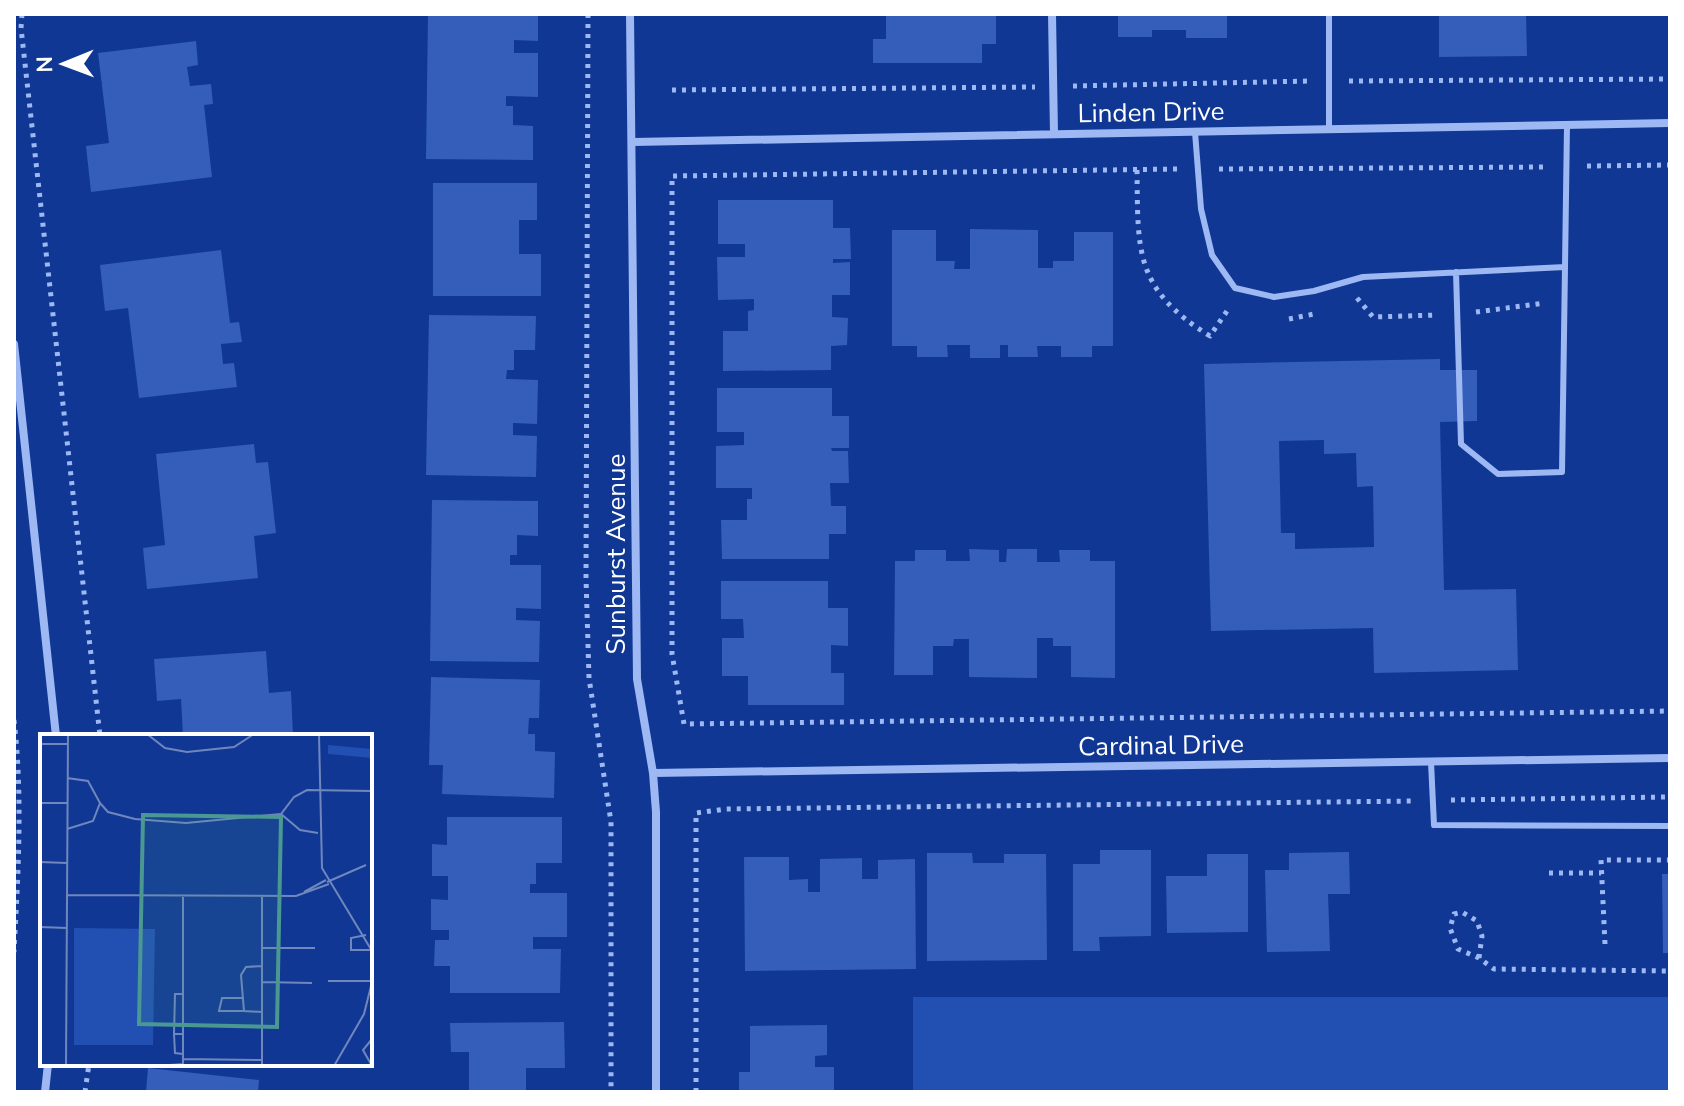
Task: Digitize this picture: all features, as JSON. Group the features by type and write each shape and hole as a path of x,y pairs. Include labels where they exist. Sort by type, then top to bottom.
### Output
{"street":[{"name":"Sunburst Avenue","path":"630,14 637,679 653,773 656,812 656,1092"},
{"path":"1052,14 1054,134"},
{"name":"Linden Drive","path":"633,142 1670,123"},
{"path":"14,344 56,734"},
{"name":"Cardinal Drive","path":"653,773 1670,758"},
{"path":"45,1092 48,1066"}],"lane":[{"path":"1329,14 1329,129"},
{"path":"1456,272 1461,444 1498,474 1562,472 1567,125"},
{"path":"1195,132 1201,209 1212,255 1235,288 1274,297 1314,291 1363,277 1565,267"},
{"path":"1431,762 1434,825 1670,826"}],"path":[{"path":"22,14 21,28 100,734"},
{"path":"588,14 586,578 589,678 611,822 611,1092"},
{"path":"672,90 1670,79"},
{"path":"1670,165 672,176 672,654 684,724 1670,711"},
{"path":"14,720 17,743 18,874 14,952"},
{"path":"696,1092 696,813 753,808 1670,797"},
{"path":"1605,944 1601,860 1670,860"},
{"path":"1549,873 1601,873"},
{"path":"1479,958 1482,936 1477,921 1462,912 1454,914 1450,928 1458,949 1494,969 1670,971"},
{"path":"85,1092 89,1066"}],"shaded area":[{"path":"913,997 1670,997 1670,1092 913,1092"}],"building":[{"path":"428,14 538,14 538,41 514,40 514,53 538,53 538,97 506,96 506,106 513,106 513,125 533,126 533,160 426,159"},
{"path":"886,14 996,14 996,44 982,44 982,63 873,63 873,39 886,39"},
{"path":"1118,14 1227,14 1227,38 1186,38 1186,30 1152,30 1152,37 1118,37"},
{"path":"1439,14 1526,14 1527,56 1439,57"},
{"path":"196,41 198,65 187,67 190,86 211,84 213,104 204,105 212,177 91,192 86,146 109,143 98,53"},
{"path":"433,183 537,183 537,220 519,220 519,254 541,254 541,296 433,296"},
{"path":"718,200 833,200 833,228 850,228 851,259 833,259 833,263 850,262 850,295 832,295 832,317 848,318 847,345 831,346 831,370 723,371 723,331 748,331 748,311 754,310 754,299 718,300 717,257 745,257 745,244 718,244"},
{"path":"970,229 1038,230 1038,268 1053,268 1053,261 1074,261 1074,232 1113,232 1113,346 1092,346 1092,357 1061,357 1061,346 1037,346 1038,357 1008,357 1008,345 1000,345 1000,358 970,358 970,345 947,345 948,357 917,357 917,346 892,346 892,230 936,230 936,261 955,261 954,269 970,269"},
{"path":"221,250 230,323 239,322 242,342 221,344 223,364 234,363 237,387 139,398 128,308 105,311 100,265"},
{"path":"429,315 536,316 535,350 514,350 514,370 507,370 506,379 538,380 537,424 513,423 513,435 537,436 536,477 426,475"},
{"path":"1440,359 1440,370 1477,370 1477,421 1440,422 1444,590 1516,589 1518,670 1374,673 1373,628 1211,631 1204,364","holes":["1324,440 1324,454 1356,453 1357,487 1373,486 1374,547 1295,549 1295,533 1281,533 1279,441"]},
{"path":"717,388 832,388 832,416 849,416 849,448 831,448 832,451 848,451 849,483 830,483 831,506 846,506 846,534 829,534 829,559 722,559 721,520 747,520 747,499 752,499 752,488 716,488 716,446 744,445 744,432 717,432"},
{"path":"254,444 256,463 268,462 276,533 254,536 258,578 147,589 143,548 165,545 156,454"},
{"path":"432,500 538,501 538,536 517,535 517,555 510,555 510,565 541,565 541,609 516,608 516,620 540,621 539,662 430,661"},
{"path":"969,549 999,550 999,562 1006,562 1007,549 1037,549 1037,562 1060,562 1059,550 1090,550 1090,561 1115,561 1115,678 1071,677 1071,646 1053,646 1053,638 1037,638 1037,678 969,677 969,639 954,639 953,646 933,646 933,675 894,675 895,561 915,561 915,550 946,550 946,561 970,561"},
{"path":"721,581 828,581 828,608 848,608 848,646 831,645 831,673 844,673 844,705 748,705 748,676 722,676 722,638 744,638 743,619 721,619"},
{"path":"266,651 269,693 291,691 293,734 183,734 181,699 157,701 154,659"},
{"path":"431,677 540,680 539,718 529,718 528,734 535,734 535,751 555,752 554,798 442,794 443,765 429,765"},
{"path":"447,817 562,817 562,863 536,863 536,884 530,884 530,893 567,893 567,937 533,937 533,949 561,949 560,993 450,993 450,966 434,966 435,940 449,940 449,930 431,930 431,899 448,900 448,876 432,876 432,844 447,845"},
{"path":"1100,850 1151,850 1151,936 1099,937 1100,951 1073,951 1073,864 1100,864"},
{"path":"1349,852 1350,894 1328,894 1330,951 1267,952 1265,870 1289,870 1289,853"},
{"path":"927,853 972,853 973,863 1004,863 1004,854 1046,854 1047,960 927,961"},
{"path":"1207,854 1248,854 1248,932 1167,933 1166,876 1207,876"},
{"path":"744,857 789,857 789,880 808,879 808,892 820,892 820,859 862,858 862,879 878,879 878,860 915,859 916,969 745,971"},
{"path":"1662,874 1670,874 1670,953 1663,953"},
{"path":"564,1022 565,1068 526,1068 526,1092 469,1092 469,1052 451,1052 450,1023"},
{"path":"827,1025 827,1055 815,1056 815,1067 834,1067 834,1092 739,1092 739,1072 750,1072 750,1026"},
{"path":"148,1068 259,1080 258,1092 146,1092"}]}
